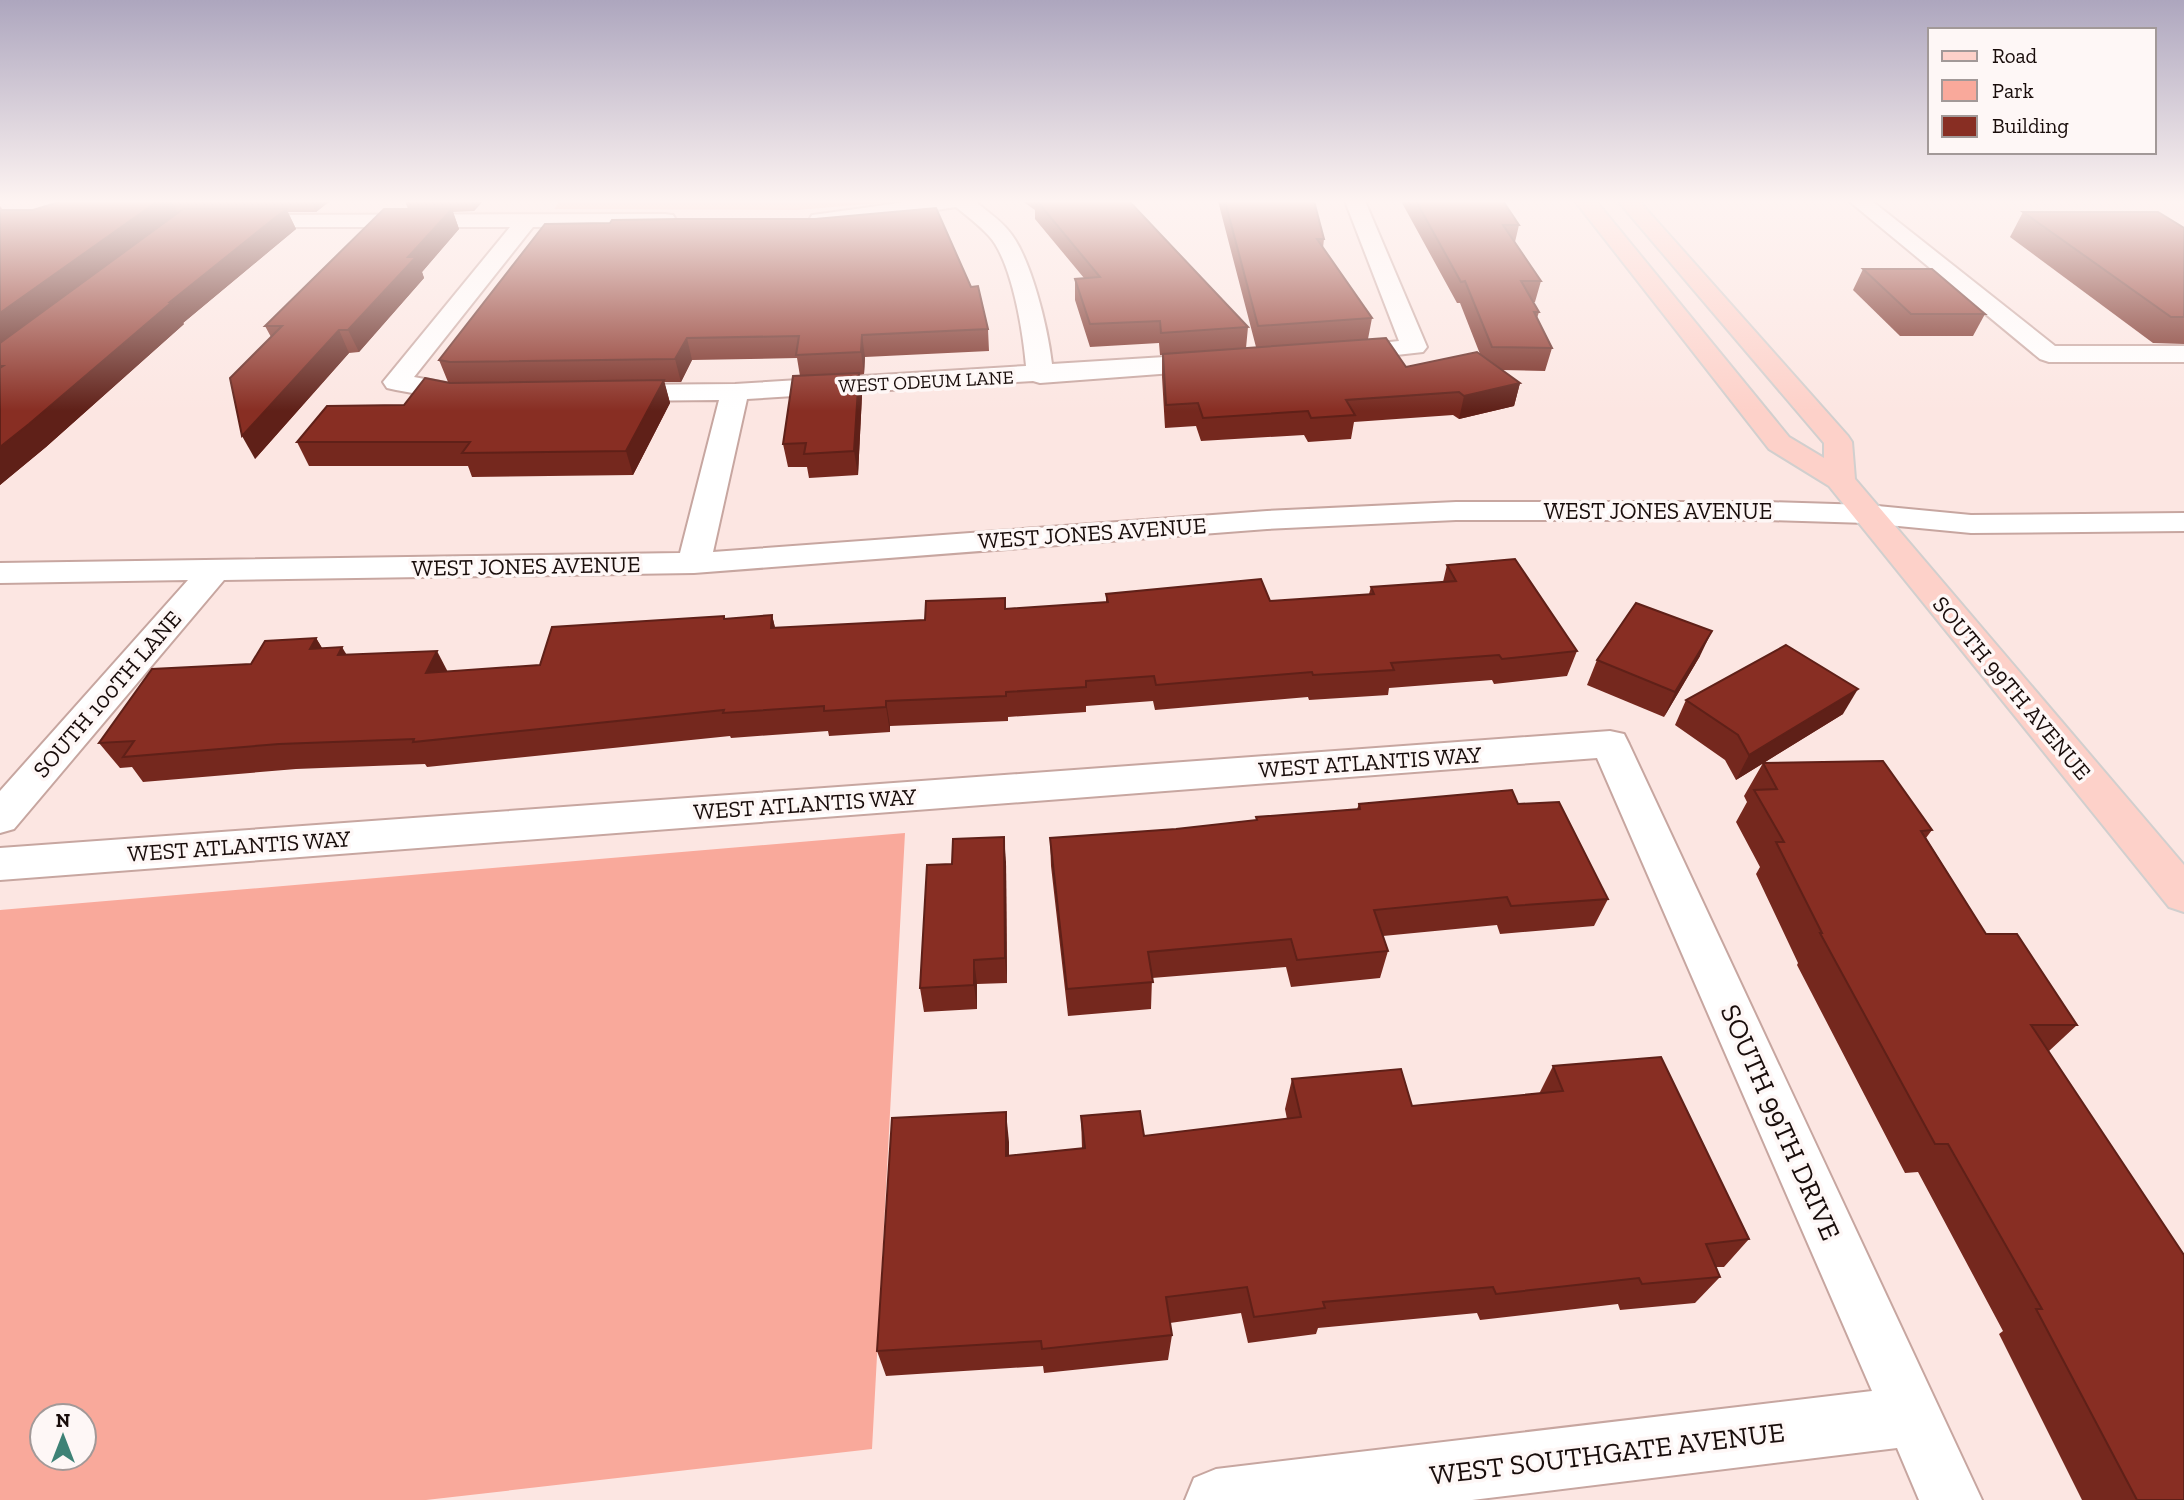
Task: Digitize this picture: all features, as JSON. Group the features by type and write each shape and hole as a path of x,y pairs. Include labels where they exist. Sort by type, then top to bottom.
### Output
{"main road":[{"name":"SOUTH 99TH AVENUE","path":"1641,271 1779,443 1840,480 2184,895"},
{"path":"1689,271 1838,442 1840,480"}],"street":[{"path":"486,271 396,382 459,395 487,395"},
{"path":"1017,271 1035,327 1040,375"},
{"path":"1317,355 1414,347 1383,271"},
{"path":"1945,271 2049,354 2184,354"},
{"name":"WEST ODEUM LANE","path":"597,394 736,392 1040,375 1234,360"},
{"path":"694,563 736,392"},
{"name":"WEST JONES AVENUE","path":"0,573 694,563 1366,515 1456,511 1767,511 1867,514 1971,524 2184,522"},
{"name":"SOUTH 100TH LANE","path":"0,818 214,571"},
{"name":"WEST ATLANTIS WAY","path":"0,864 1610,744"},
{"name":"SOUTH 99TH DRIVE","path":"1610,744 1951,1500"},
{"name":"WEST SOUTHGATE AVENUE","path":"1216,1500 1914,1416"}],"green space":[{"path":"905,833 872,1449 426,1500 0,1500 0,910"}],"building":[{"path":"0,271 59,271 0,313"},
{"path":"98,271 209,271 0,447 0,368 3,366 0,366 0,343"},
{"path":"321,271 403,271 348,330 339,330 242,436 230,378 282,326 265,326"},
{"path":"508,271 964,271 971,287 978,286 988,329 862,335 861,352 796,355 799,336 687,338 675,359 439,360"},
{"path":"1095,271 1195,271 1248,327 1161,333 1160,321 1090,324 1075,279 1100,277"},
{"path":"1243,271 1339,271 1372,318 1258,326"},
{"path":"1455,271 1534,271 1541,281 1521,281 1539,312 1534,312 1552,348 1492,347 1465,281 1461,282"},
{"path":"1865,271 1934,271 1985,314 1911,314"},
{"path":"2106,271 2184,271 2184,317 2171,317"},
{"path":"1386,338 1406,367 1477,352 1520,383 1464,396 1459,392 1346,400 1355,415 1311,418 1308,411 1203,418 1198,403 1166,405 1163,354"},
{"path":"859,373 854,451 804,454 806,443 783,444 793,376"},
{"path":"425,378 450,383 664,380 626,451 462,453 470,442 297,442 327,406 404,405"},
{"path":"1515,559 1577,651 1502,659 1499,655 1391,663 1394,670 1313,675 1312,672 1156,685 1154,676 1086,681 1086,687 1006,692 1006,696 886,701 886,707 824,711 824,706 723,713 724,710 413,742 414,739 279,744 123,757 134,741 99,743 152,669 251,664 265,641 316,638 310,649 342,647 338,655 437,651 426,673 540,665 552,627 772,615 771,628 925,620 926,601 1005,598 1005,609 1108,602 1106,594 1261,579 1270,601 1374,594 1371,587 1456,581 1447,565"},
{"path":"1636,603 1712,631 1675,692 1597,660"},
{"path":"1786,645 1858,689 1749,755 1738,735 1686,700"},
{"path":"1883,761 1932,830 1921,831 1986,934 2017,934 2077,1025 2031,1025 2184,1255 2184,1500 2137,1500 2036,1309 2042,1309 1948,1144 1935,1144 1820,933 1776,842 1784,842 1754,790 1777,789 1763,763"},
{"path":"1512,790 1518,804 1559,802 1608,899 1511,906 1507,897 1374,910 1388,951 1297,960 1291,939 1148,952 1153,982 1067,989 1050,838 1176,829 1257,820 1256,817 1360,809 1359,804"},
{"path":"1004,837 1005,958 974,960 974,985 920,988 927,865 952,864 953,839"},
{"path":"1661,1057 1749,1239 1706,1244 1720,1277 1642,1284 1639,1278 1496,1294 1493,1287 1323,1302 1325,1308 1254,1317 1247,1287 1166,1297 1172,1335 1042,1349 1041,1341 877,1351 892,1118 1006,1112 1006,1156 1085,1148 1081,1116 1140,1111 1144,1136 1301,1117 1292,1079 1401,1069 1412,1106 1563,1091 1553,1066"}]}
